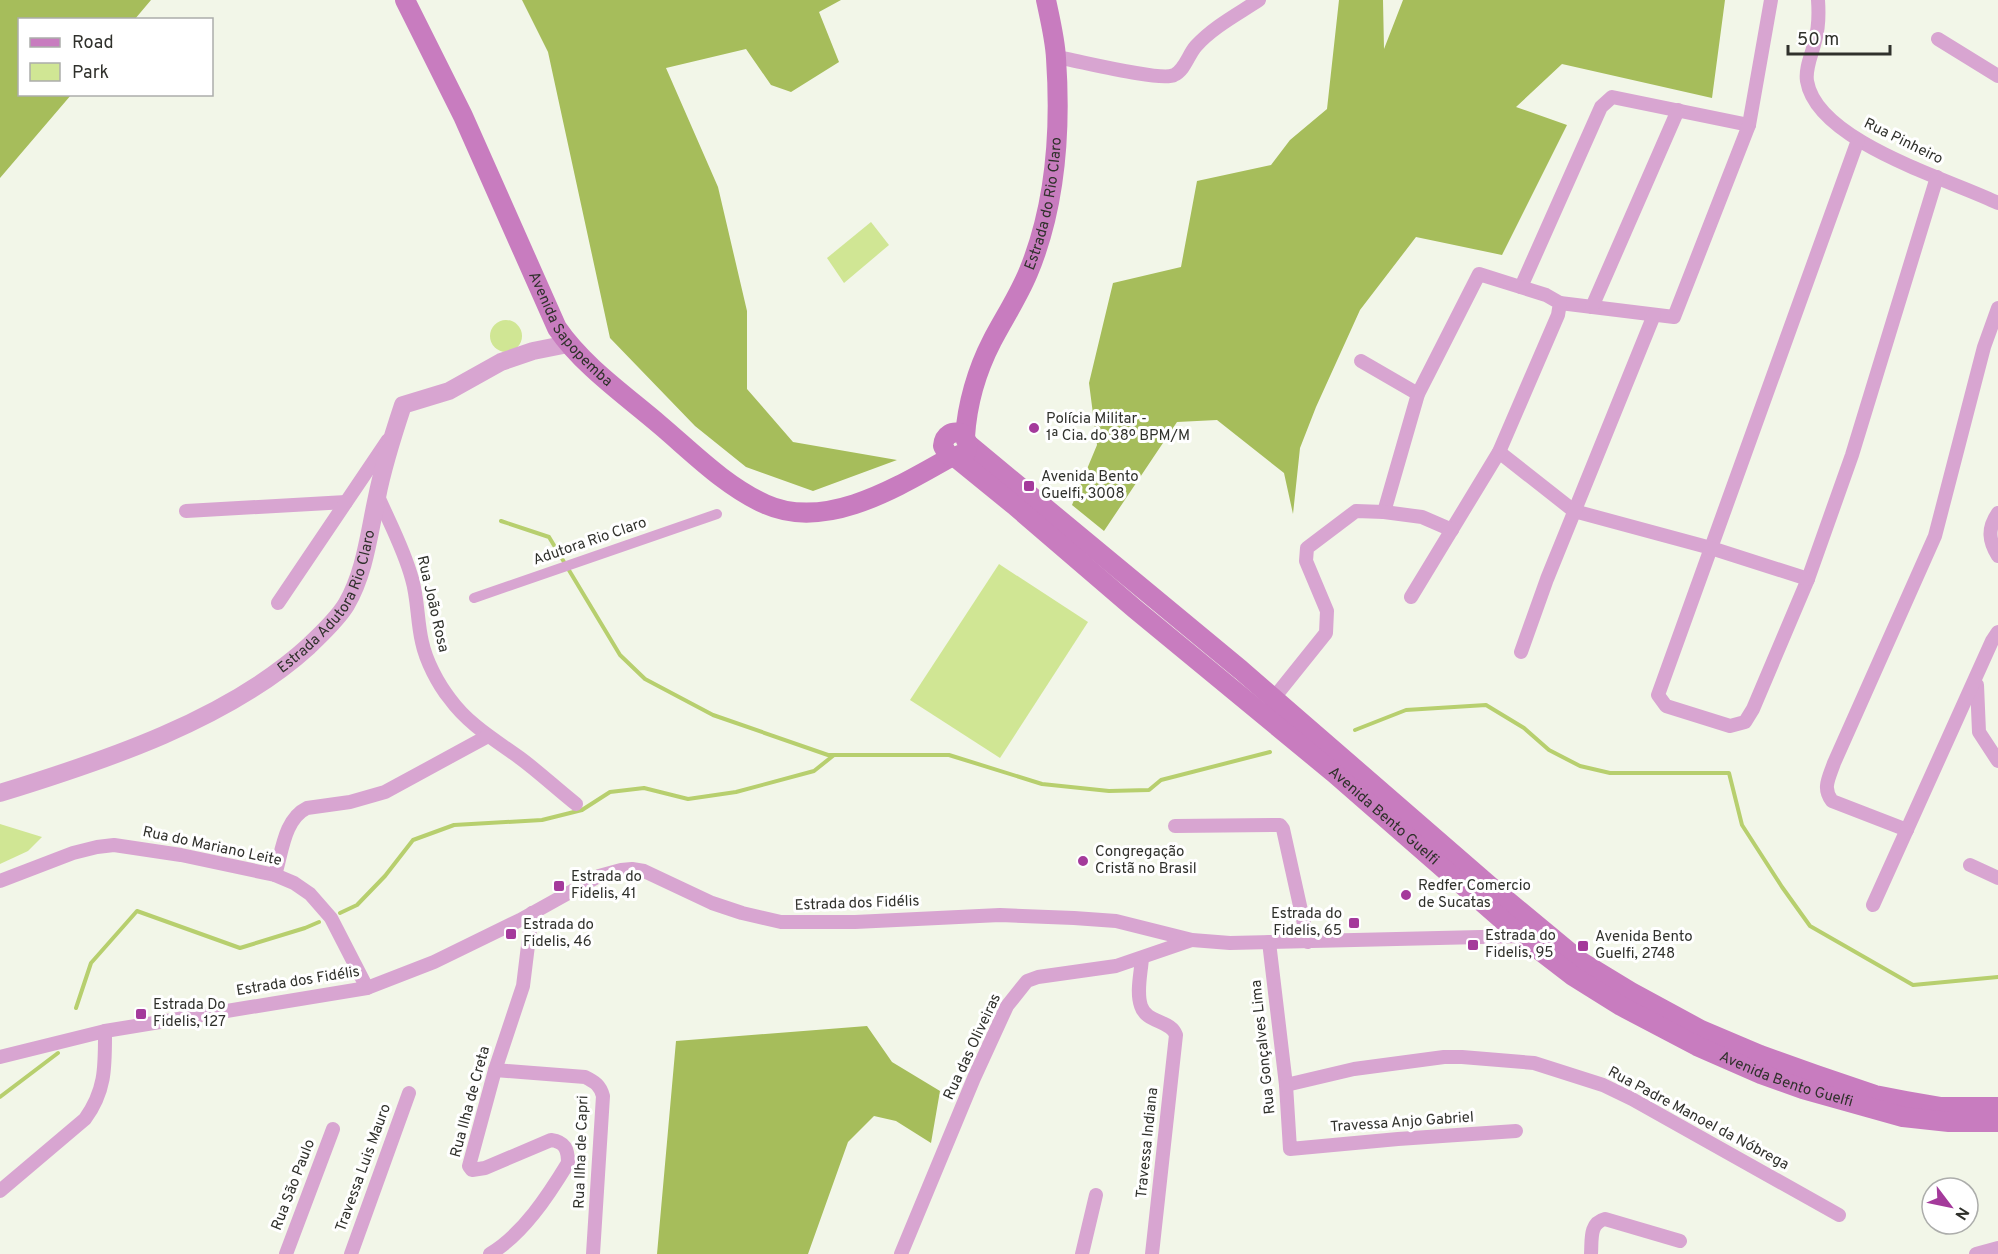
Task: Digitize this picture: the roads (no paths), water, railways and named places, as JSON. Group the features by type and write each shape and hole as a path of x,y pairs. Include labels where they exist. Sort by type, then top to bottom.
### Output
{"main road":[{"name":"Avenida Sapopemba","path":"405,0 463,116 545,302 568,344 710,468 746,494 765,504 788,512 821,513 868,498 921,462 955,445"},
{"name":"Estrada do Rio Claro","path":"955,445 966,421 972,396 991,343 1028,273 1050,199 1055,167 1058,115 1056,57 1046,0"},
{"name":"Avenida Bento Guelfi","path":"955,445 1241,670 1311,733 1342,769 1528,931 1574,976 1621,1006 1697,1046 1761,1074 1803,1089 1903,1117 1949,1122 1998,1122"},
{"name":"Avenida Bento Guelfi","path":"955,445 1014,505 1136,609 1290,736 1342,769"},
{"name":"Avenida Bento Guelfi","path":"1528,931 1630,992 1701,1030 1760,1055 1875,1095 1941,1107 1998,1107"}],"street":[{"path":"1056,57 1172,77 1177,74 1196,46 1208,35 1259,0"},
{"path":"1384,512 1418,394 1479,274 1546,295 1560,303 1674,317 1749,125 1771,0"},
{"name":"Rua Pinheiro","path":"1818,0 1818,24 1806,80 1809,90 1827,116 1876,151 1998,203"},
{"path":"1938,39 1998,76"},
{"path":"1521,287 1601,107 1612,97 1749,125"},
{"path":"1592,307 1678,110"},
{"path":"1858,140 1658,695 1666,706 1730,726 1745,722 1753,708 1808,579 1852,455 1936,177"},
{"path":"1412,597 1499,452 1558,315 1560,303"},
{"path":"1907,830 1832,801 1826,787 1834,764 1935,536 1984,347 1998,308"},
{"path":"1521,652 1547,579 1654,315"},
{"name":"Estrada Adutora Rio Claro","path":"0,793 117,754 208,715 285,668 328,628 346,605 361,572 377,494 403,405 449,391 501,363 533,351 568,344"},
{"path":"1361,362 1418,394"},
{"path":"278,603 394,431"},
{"path":"1499,452 1574,511 1712,548 1808,579"},
{"name":"Rua João Rosa","path":"377,494 412,578 422,643 428,660 449,699 488,736 521,759 576,804"},
{"path":"186,511 346,502"},
{"path":"1273,699 1326,633 1327,611 1306,561 1307,548 1356,511 1422,517 1452,530"},
{"path":"1998,513 1992,522 1989,535 1998,556"},
{"name":"Adutora Rio Claro","path":"474,598 717,514"},
{"path":"1873,905 1998,632"},
{"path":"1977,679 1979,732 1998,761"},
{"path":"275,875 290,825 299,812 307,808 370,797 385,792 488,736"},
{"path":"1175,826 1280,825 1308,942"},
{"name":"Rua do Mariano Leite","path":"0,881 74,854 114,845 181,855 275,875 294,883 310,894 331,918 367,988"},
{"path":"1970,865 1998,878"},
{"name":"Estrada dos Fidélis","path":"0,1057 105,1032 367,988 434,962 532,914 599,876 618,870 644,871 712,903 781,922 855,922 1000,915 1074,918 1116,921 1192,940 1230,943 1475,936 1528,931"},
{"name":"Rua Ilha de Creta","path":"490,1254 504,1245 530,1218 568,1163 568,1152 565,1146 550,1140 484,1168 476,1170 470,1168 469,1162 495,1070 523,986 532,914"},
{"name":"Rua das Oliveiras","path":"901,1254 974,1078 1007,1006 1027,981 1038,977 1116,966 1192,940"},
{"name":"Rua Gonçalves Lima","path":"1269,942 1286,1085 1290,1149"},
{"name":"Travessa Indiana","path":"1142,958 1139,994 1143,1012 1172,1028 1176,1035 1152,1254"},
{"path":"0,1191 85,1119 93,1108 101,1089 105,1068 105,1032"},
{"name":"Rua Padre Manoel da Nóbrega","path":"1286,1085 1354,1069 1444,1057 1534,1063 1604,1085 1839,1215"},
{"name":"Rua Ilha de Capri","path":"495,1070 585,1077 597,1083 601,1089 603,1096 593,1254"},
{"name":"Travessa Luis Mauro","path":"351,1254 409,1093"},
{"name":"Rua São Paulo","path":"286,1254 333,1129"},
{"name":"Travessa Anjo Gabriel","path":"1290,1149 1516,1131"},
{"path":"1082,1254 1096,1195"},
{"path":"1592,1254 1593,1228 1597,1222 1605,1219 1680,1241"},
{"path":"1976,1254 1998,1248"}],"waterway":[{"path":"501,521 549,537 620,655 645,679 713,715 828,755 949,755 1042,784 1109,791 1149,790 1161,780 1270,752"},
{"path":"1355,730 1406,710 1486,705 1524,728 1549,750 1580,766 1610,773 1729,773 1742,825 1810,926 1913,985 1998,977"},
{"path":"340,913 357,905 385,876 413,840 454,825 542,820 582,810 610,792 644,788 688,799 736,792 814,771 834,755"},
{"path":"76,1008 91,963 137,911 240,948 319,922"},
{"path":"0,1097 58,1053"}],"place":[{"name":"Polícia Militar - 1ª Cia. do 38º BPM/M","path":"1034,428"},
{"name":"Avenida Bento Guelfi, 3008","path":"1029,486"},
{"name":"Congregação Cristã no Brasil","path":"1083,861"},
{"name":"Estrada do Fidelis, 41","path":"559,886"},
{"name":"Redfer Comercio de Sucatas","path":"1406,895"},
{"name":"Estrada do Fidelis, 65","path":"1354,923"},
{"name":"Estrada do Fidelis, 46","path":"511,934"},
{"name":"Estrada do Fidelis, 95","path":"1473,945"},
{"name":"Avenida Bento Guelfi, 2748","path":"1583,946"},
{"name":"Estrada Do Fidelis, 127","path":"141,1014"}]}
